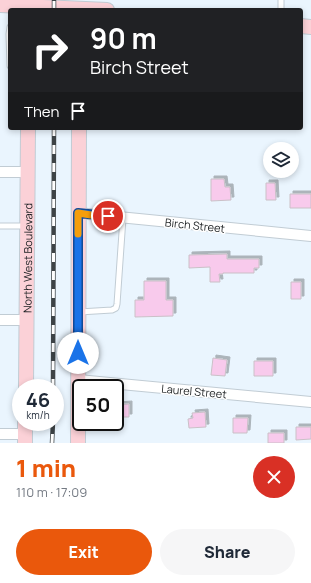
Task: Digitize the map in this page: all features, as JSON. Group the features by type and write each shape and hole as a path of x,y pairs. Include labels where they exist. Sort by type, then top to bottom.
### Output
{"main road":[{"path":"0,5 79,6 93,8"},
{"name":"North West Boulevard","path":"26,379 28,130"},
{"path":"78,379 79,130"},
{"path":"78,431 78,443"}],"street":[{"path":"0,172 28,172"},
{"name":"Birch Street","path":"78,213 311,236"},
{"path":"0,320 26,320"},
{"name":"Laurel Street","path":"124,384 311,402"},
{"path":"0,434 25,433"}],"lane":[{"path":"78,312 112,310 116,308 118,304 123,218"},
{"path":"0,226 27,226"}],"building":[{"path":"211,179 224,179 225,187 230,187 231,200 211,201"},
{"path":"266,183 275,183 276,200 266,200"},
{"path":"290,194 311,194 311,208 290,208"},
{"path":"227,254 227,259 259,259 259,268 254,268 254,273 219,274 220,282 210,282 210,267 189,268 189,255"},
{"path":"144,281 166,281 166,300 173,300 173,316 135,317 135,300 144,300"},
{"path":"291,282 301,282 301,299 291,299"},
{"path":"213,358 227,360 225,376 211,375"},
{"path":"254,361 273,361 273,376 254,376"},
{"path":"124,404 129,404 129,417 124,417"},
{"path":"205,412 206,427 189,428 188,419 193,418 192,413"},
{"path":"233,418 248,418 247,433 233,433"},
{"path":"296,427 311,427 311,439 296,440"},
{"path":"268,433 284,433 284,443 268,443"}],"railway":[{"path":"54,0 54,8"},
{"path":"53,379 54,130"},
{"path":"52,443 53,431"}],"slow traffic":[{"path":"78,234 78,213 91,215"}],"route":[{"path":"78,353 78,213 108,216"}]}
